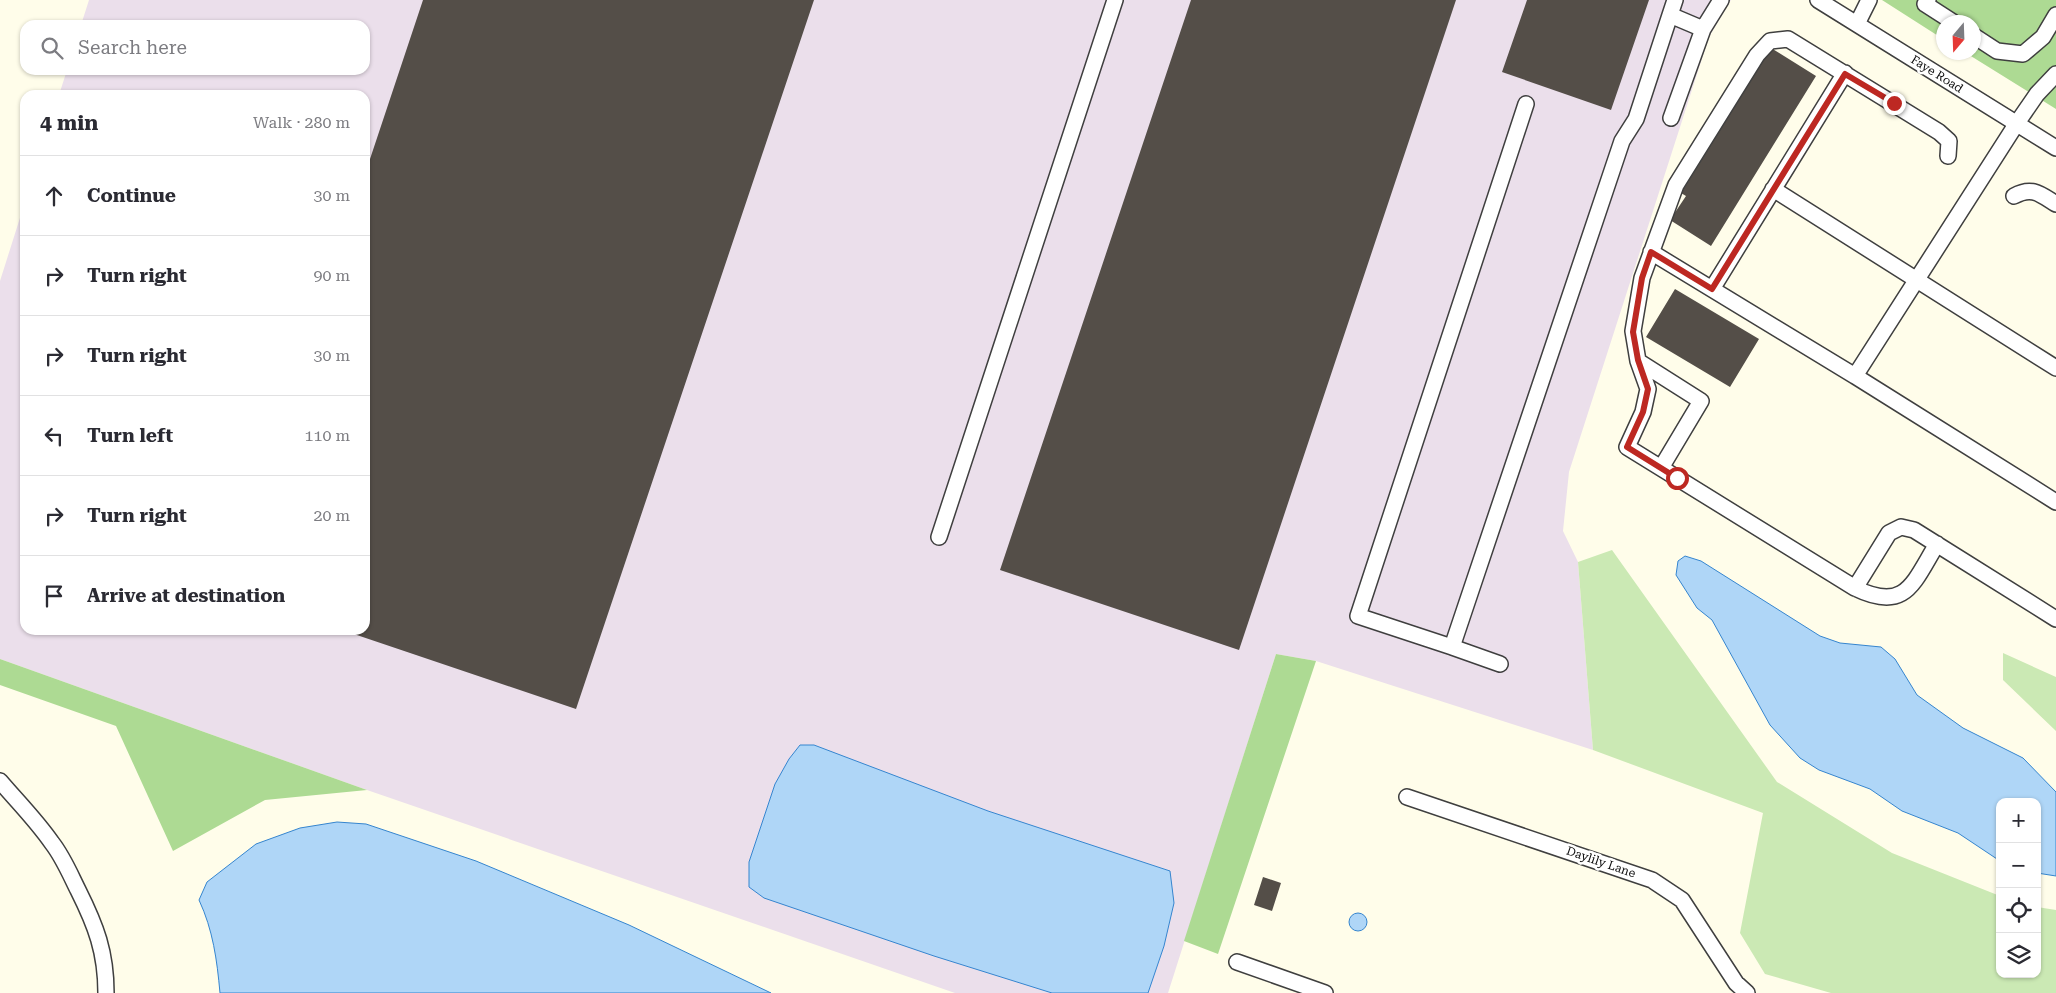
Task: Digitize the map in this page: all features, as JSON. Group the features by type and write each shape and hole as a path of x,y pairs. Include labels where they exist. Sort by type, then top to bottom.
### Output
{"street":[{"path":"939,537 1115,0"},
{"path":"1452,647 1622,141 1636,119 1675,0"},
{"path":"1671,118 1704,29 1721,0"},
{"name":"Faye Road","path":"1818,0 2056,148"},
{"path":"1857,24 1869,0"},
{"path":"1928,0 1925,4 1942,15"},
{"path":"1670,15 1704,29"},
{"path":"1981,41 1997,51 2023,54 2043,37 2056,15"},
{"path":"1937,544 1913,582 1903,594 1888,598 1872,596 1855,588 1627,447 1643,412 1648,389 1638,360 1633,332 1642,278 1651,252 1676,185 1757,55 1770,41 1788,39 1940,132 1949,141 1948,156"},
{"path":"1712,289 1845,74"},
{"path":"1855,376 2017,123 2037,94 2056,74"},
{"path":"1500,664 1358,616 1526,104"},
{"path":"1773,189 2056,368"},
{"path":"2014,196 2024,190 2037,192 2056,204"},
{"path":"1651,252 1855,376 2056,502"},
{"path":"1638,360 1701,401 1661,468"},
{"path":"1855,588 1889,533 1901,527 1914,530 2056,620"},
{"path":"0,781 52,842 66,864 101,941 105,960 106,993"},
{"name":"Daylily Lane","path":"1407,797 1652,880 1682,900 1736,983 1747,993"},
{"path":"1237,962 1326,993"}],"shaded area":[{"path":"89,0 1731,0 1709,37 1569,472 1563,531 1578,562 1593,750 1316,661 1276,654 1168,993 955,993 367,790 0,659 0,281 20,218 20,635 370,635 370,90 61,90 65,75 370,75 370,20 83,20"}],"green space":[{"path":"1882,0 2056,0 2056,109 1977,60 1981,60 1981,15 1936,15 1936,35"},
{"path":"1612,550 1777,782 1892,853 1996,894 1996,978 2041,978 2041,908 2056,910 2056,993 1831,993 1765,974 1740,933 1763,813 1593,750 1578,562"},
{"path":"2003,653 2056,677 2056,731 2003,680"},
{"path":"1276,654 1316,661 1218,954 1184,941"},
{"path":"0,659 367,790 265,800 173,851 116,726 0,685"}],"water":[{"path":"1685,556 1701,561 1820,636 1840,643 1881,647 1895,659 1917,695 1963,728 2023,758 2056,792 2056,876 2041,874 2041,798 1996,798 1996,858 1958,833 1902,811 1870,789 1819,770 1800,758 1770,725 1712,620 1697,608 1676,575 1678,561"},
{"path":"800,745 814,745 988,811 1170,871 1174,903 1164,946 1148,993 1052,993 934,956 764,898 749,887 749,862 775,784 789,759"},
{"path":"337,822 366,824 476,861 629,925 771,993 220,993 214,945 199,900 207,882 256,844 300,828"},
{"path":"1354,913 1362,913 1367,918 1365,929 1354,931 1349,926 1349,918"}],"building":[{"path":"423,0 814,0 576,709 357,635 370,635 370,159"},
{"path":"1191,0 1456,0 1239,650 1000,570"},
{"path":"1527,0 1649,0 1611,110 1502,72"},
{"path":"1771,48 1816,76 1711,246 1670,220 1686,196 1681,193"},
{"path":"1675,289 1759,339 1730,387 1646,337"},
{"path":"1263,877 1281,883 1272,911 1254,905"}],"route":[{"path":"1677,478 1627,447 1643,412 1648,389 1638,360 1633,332 1642,278 1651,252 1712,289 1845,74 1894,103"}]}
